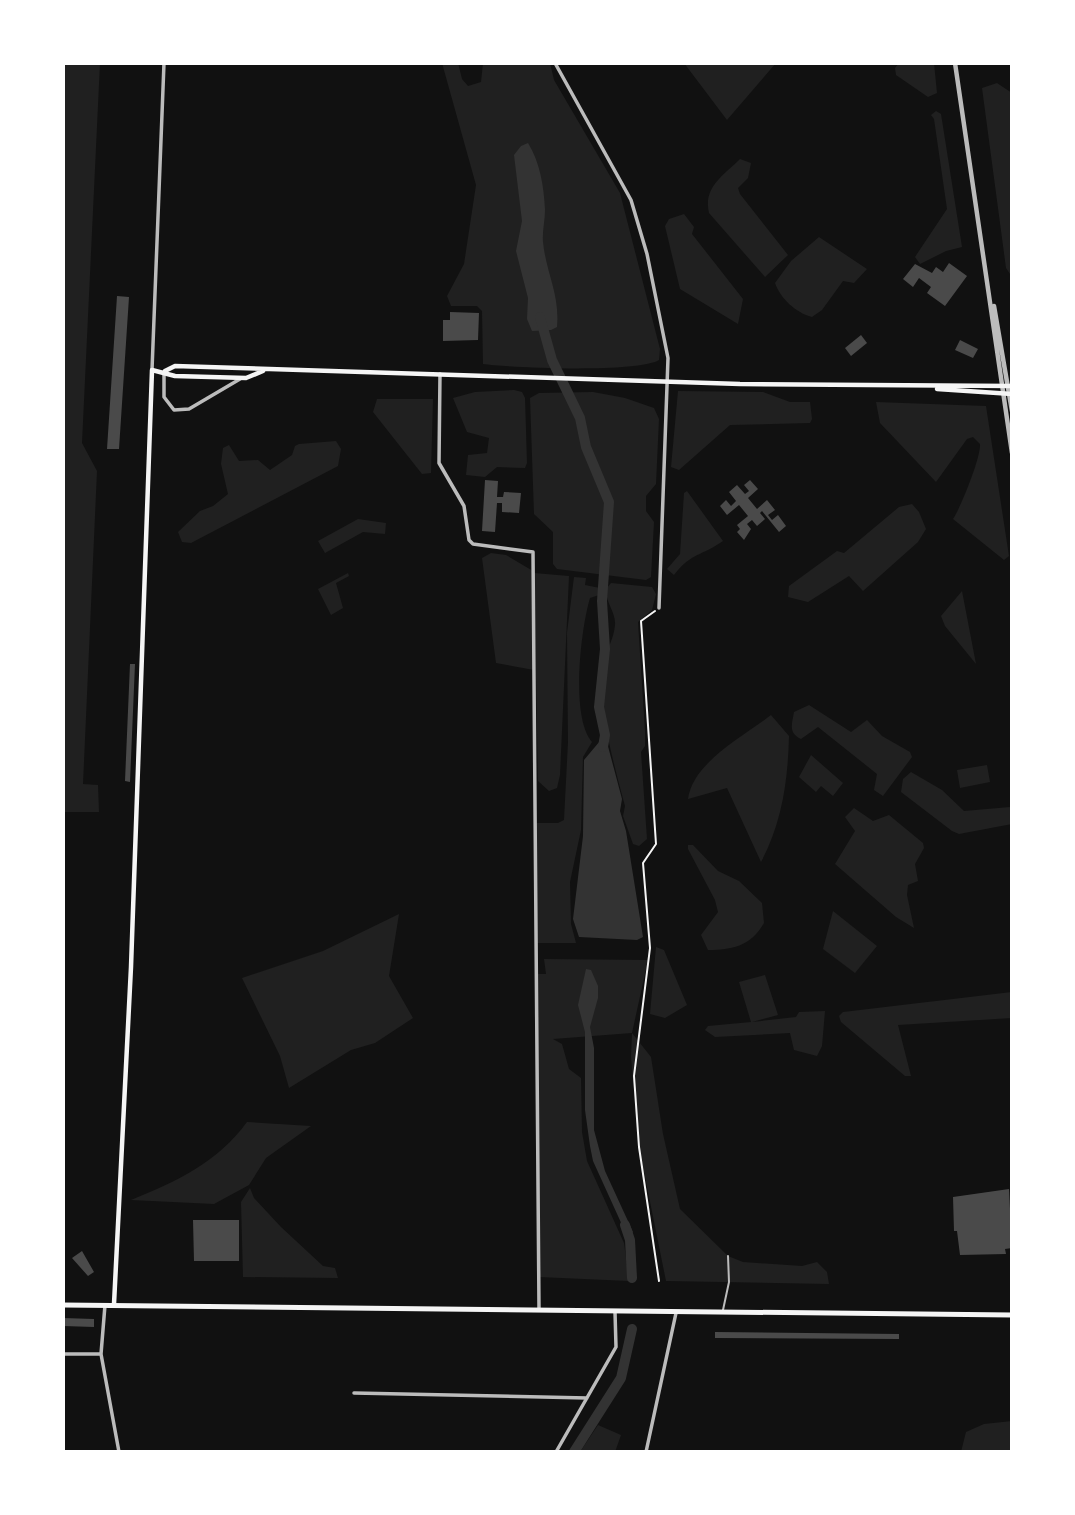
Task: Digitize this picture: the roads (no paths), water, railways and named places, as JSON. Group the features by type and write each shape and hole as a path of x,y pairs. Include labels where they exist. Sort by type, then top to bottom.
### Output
{"main road":[{"path":"165,371 175,366 263,371 901,387 1011,394"},
{"path":"114,1304 131,954 152,370 165,371 175,376 242,377 263,371"},
{"path":"901,387 1010,386"},
{"path":"63,1305 1012,1315"}],"street":[{"path":"152,370 164,63"},
{"path":"555,63 631,200 647,254 668,358 659,608"},
{"path":"955,63 1012,453"},
{"path":"990,288 1001,333 1012,411"},
{"path":"165,371 164,397 174,410 189,409 242,377"},
{"path":"440,374 439,463 464,506 469,540 473,544 533,552 541,1185 539,1311"},
{"path":"105,1304 101,1354 119,1452"},
{"path":"555,1452 616,1347 615,1312"},
{"path":"646,1452 676,1312"},
{"path":"63,1354 101,1354"},
{"path":"354,1393 587,1398"}],"lane":[{"path":"723,1313 729,1282 728,1256"}],"waterway":[{"path":"540,317 552,360 580,418 586,447 609,502 602,601 605,649 599,707 605,735 603,747"},
{"path":"625,1225 630,1240 632,1278"},
{"path":"574,1452 621,1378 632,1329"}]}
